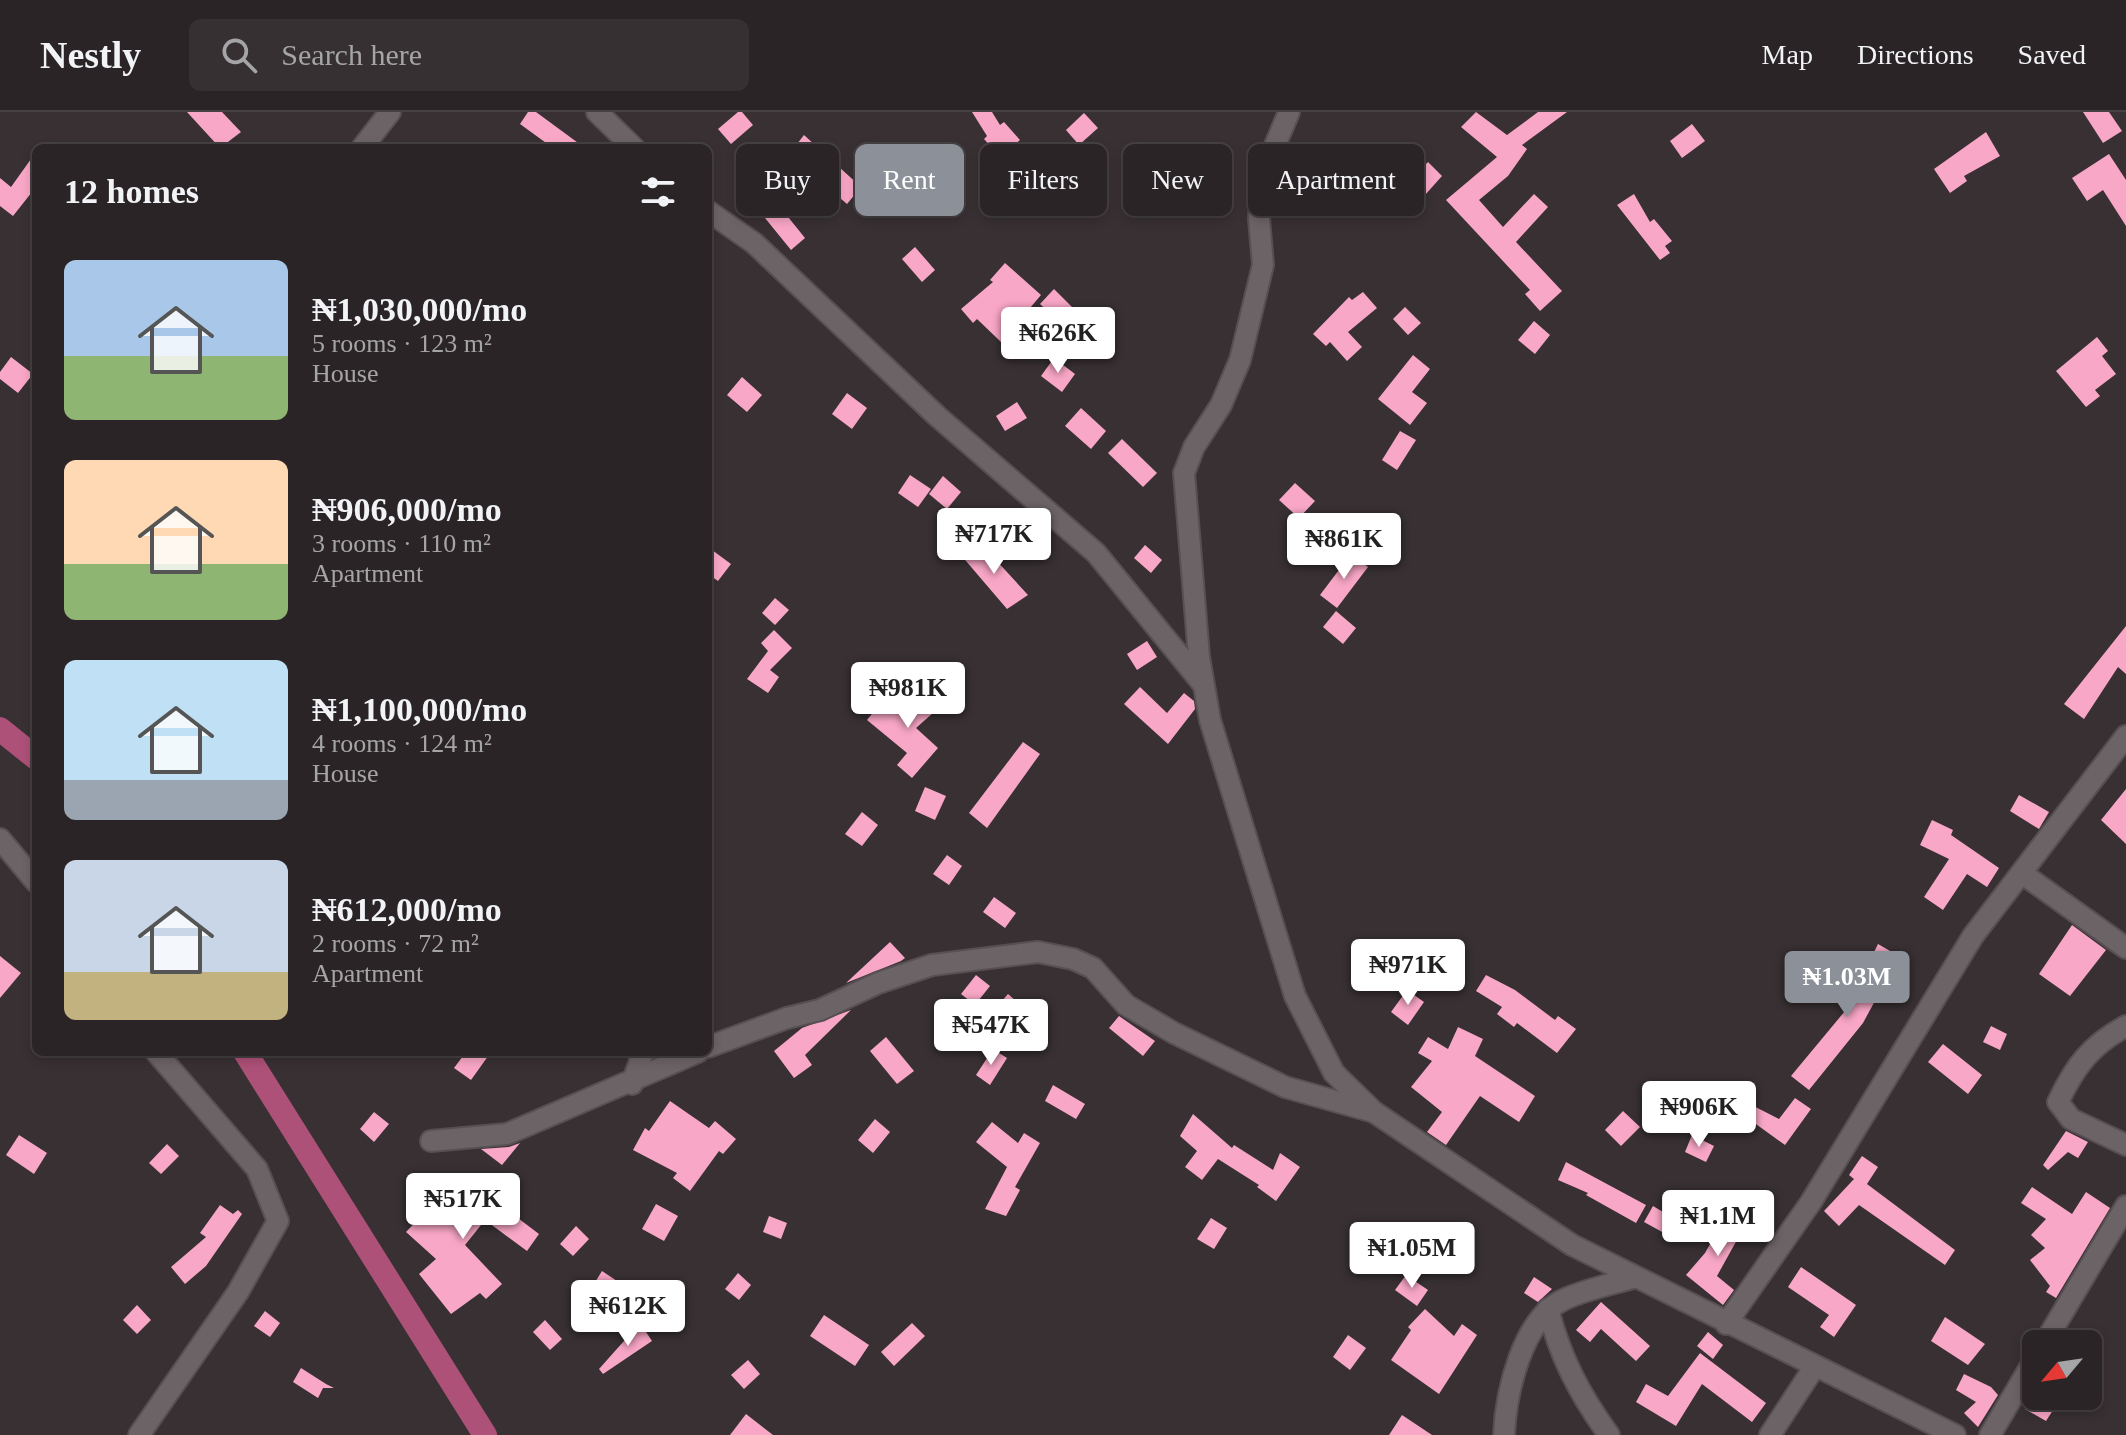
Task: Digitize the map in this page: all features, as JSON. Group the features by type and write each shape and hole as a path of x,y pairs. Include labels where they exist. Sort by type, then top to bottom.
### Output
{"street":[{"path":"365,144 390,112"},
{"path":"597,112 630,144"},
{"path":"1289,112 1261,179 1259,219 1263,265 1240,360 1221,405 1194,447 1184,473 1204,686 1210,720 1295,996 1334,1073 1374,1112 1426,1143 1572,1245 1955,1435"},
{"path":"712,214 754,243 937,416 1096,553 1204,686"},
{"path":"1726,1324 1811,1202 1973,936 2126,736"},
{"path":"0,839 32,877"},
{"path":"2023,874 2126,948"},
{"path":"712,1046 787,1018 820,1010 878,983 932,965 1038,952 1073,959 1093,968 1126,1005 1174,1033 1285,1087 1374,1112"},
{"path":"2126,1026 2098,1041 2071,1076 2058,1102 2071,1119 2126,1145"},
{"path":"139,1435 238,1292 278,1221 257,1169 159,1056"},
{"path":"632,1084 642,1056"},
{"path":"431,1141 507,1134 632,1084 690,1056"},
{"path":"2052,1330 2126,1206"},
{"path":"1504,1435 1505,1415 1522,1355 1531,1332 1548,1309 1564,1299 1636,1277"},
{"path":"1548,1309 1559,1351 1586,1404 1609,1435"},
{"path":"1770,1435 1815,1366"},
{"path":"1990,1435 2022,1381"}],"building":[{"path":"187,112 222,112 241,132 225,144 216,144"},
{"path":"528,112 536,112 580,144 548,144 520,124"},
{"path":"742,112 753,125 731,144 718,129"},
{"path":"972,112 992,112 1000,125 1004,122 1020,140 1015,144 988,144 984,139 987,136"},
{"path":"1476,112 1507,135 1538,112 1567,112 1522,145 1527,149 1508,176 1479,200 1503,227 1534,194 1548,207 1516,242 1562,291 1540,311 1525,294 1530,290 1446,200 1497,157 1461,127"},
{"path":"2083,112 2109,112 2122,131 2103,143"},
{"path":"1084,113 1098,128 1080,144 1066,130"},
{"path":"1692,124 1705,141 1682,158 1670,141"},
{"path":"1986,132 2000,156 1964,176 1967,181 1950,193 1934,169"},
{"path":"804,135 814,144 797,144"},
{"path":"2109,154 2126,180 2126,226 2103,190 2087,201 2072,178"},
{"path":"32,158 32,192 13,216 0,206 0,178 11,187"},
{"path":"1428,162 1442,176 1425,195 1424,194 1424,166"},
{"path":"839,167 855,182 855,194 847,204 839,197"},
{"path":"1634,194 1650,222 1654,219 1672,241 1665,246 1670,253 1660,260 1617,205"},
{"path":"787,216 805,238 791,250 765,218"},
{"path":"915,247 935,270 922,282 902,259"},
{"path":"1005,263 1041,295 1001,342 977,319 973,323 961,309 993,282 990,280"},
{"path":"1054,289 1077,312 1064,326 1040,304"},
{"path":"1363,292 1377,308 1348,332 1362,347 1347,361 1330,342 1326,346 1313,334 1349,297 1352,300"},
{"path":"1405,307 1421,323 1408,335 1393,319"},
{"path":"1534,321 1550,335 1535,354 1518,340"},
{"path":"2097,337 2108,351 2102,356 2116,374 2095,390 2100,396 2086,407 2056,371"},
{"path":"1413,355 1430,369 1412,392 1427,403 1410,425 1378,399"},
{"path":"11,357 32,375 18,393 0,379 0,372"},
{"path":"1054,358 1075,374 1062,392 1041,376"},
{"path":"742,377 762,395 747,412 727,395"},
{"path":"847,393 867,408 852,429 832,414"},
{"path":"1017,402 1027,418 1005,431 996,416"},
{"path":"1081,408 1106,431 1091,449 1065,426"},
{"path":"1400,431 1416,440 1397,470 1382,460"},
{"path":"1122,439 1157,473 1143,487 1108,453"},
{"path":"910,475 931,489 918,507 898,493"},
{"path":"943,476 961,492 947,509 929,494"},
{"path":"1295,483 1315,501 1299,518 1279,500"},
{"path":"974,541 1028,595 1007,609 960,554"},
{"path":"1145,545 1162,560 1151,573 1134,558"},
{"path":"712,550 731,564 718,581 712,577"},
{"path":"1351,554 1368,567 1337,608 1320,595"},
{"path":"775,598 789,610 775,625 762,613"},
{"path":"1336,611 1356,628 1343,644 1323,627"},
{"path":"2126,626 2126,674 2118,667 2084,719 2064,704"},
{"path":"774,630 792,648 770,670 779,677 768,693 747,679 768,651 761,643"},
{"path":"1147,641 1157,657 1137,670 1127,654"},
{"path":"1140,687 1167,713 1184,693 1194,701 1195,709 1168,744 1124,704"},
{"path":"928,688 942,705 916,728 938,748 912,778 897,765 907,753 867,720 883,700 898,713"},
{"path":"1023,742 1040,754 987,828 969,813"},
{"path":"925,787 946,796 935,820 915,811"},
{"path":"2126,789 2126,844 2101,820"},
{"path":"2019,795 2049,812 2039,829 2010,811"},
{"path":"862,812 878,825 862,846 845,834"},
{"path":"1932,820 1953,830 1951,835 1999,868 1987,887 1967,874 1943,910 1924,897 1949,859 1920,845"},
{"path":"947,855 962,866 949,885 933,874"},
{"path":"994,897 1016,913 1005,928 983,912"},
{"path":"2072,925 2106,950 2070,996 2039,974"},
{"path":"890,942 905,958 846,983"},
{"path":"1878,944 1897,955 1880,985 1883,986 1863,1023 1809,1090 1791,1076 1845,1011"},
{"path":"0,956 21,973 0,998"},
{"path":"976,975 990,986 975,1005 961,994"},
{"path":"1486,975 1515,990 1555,1020 1558,1016 1576,1029 1557,1053 1517,1023 1514,1027 1497,1014 1502,1007 1476,991"},
{"path":"1407,990 1424,1002 1408,1025 1391,1012"},
{"path":"1008,994 1024,1008 1046,1019 1038,1037 1010,1024 994,1010"},
{"path":"851,1010 805,1055 812,1065 794,1078 774,1051 802,1028"},
{"path":"1119,1016 1155,1041 1143,1056 1109,1028"},
{"path":"1991,1026 2007,1034 2000,1050 1983,1042"},
{"path":"1458,1027 1483,1039 1475,1056 1535,1096 1519,1122 1480,1096 1446,1145 1427,1132 1442,1112 1411,1087 1432,1061 1418,1053 1428,1037 1448,1049"},
{"path":"886,1037 914,1071 897,1084 870,1051"},
{"path":"1943,1044 1982,1075 1968,1094 1928,1062"},
{"path":"993,1049 1007,1058 990,1085 976,1075"},
{"path":"463,1056 488,1056 471,1080 454,1068"},
{"path":"1659,1084 1679,1101 1665,1118 1644,1101"},
{"path":"1053,1085 1085,1104 1076,1119 1045,1101"},
{"path":"1736,1097 1779,1119 1795,1098 1811,1109 1785,1145 1731,1106"},
{"path":"670,1101 709,1128 715,1121 736,1139 723,1154 719,1151 690,1191 673,1178 677,1173 633,1150 645,1128 649,1131"},
{"path":"1623,1111 1640,1127 1621,1146 1605,1130"},
{"path":"374,1112 389,1124 374,1142 360,1129"},
{"path":"1193,1114 1232,1148 1234,1145 1273,1170 1280,1153 1300,1167 1276,1201 1257,1187 1259,1185 1218,1159 1202,1180 1185,1167 1197,1151 1180,1136"},
{"path":"875,1119 890,1132 873,1153 858,1140"},
{"path":"992,1122 1018,1143 1024,1133 1040,1143 1015,1187 1020,1190 1006,1216 985,1209 1007,1167 976,1142"},
{"path":"2066,1131 2088,1142 2078,1158 2068,1152 2048,1170 2043,1165"},
{"path":"19,1135 47,1153 34,1174 6,1155"},
{"path":"1692,1135 1714,1146 1706,1162 1685,1152"},
{"path":"520,1143 502,1165 481,1149 509,1147"},
{"path":"167,1144 179,1156 161,1174 149,1163"},
{"path":"1862,1156 1878,1167 1867,1184 1955,1250 1945,1265 1859,1205 1839,1226 1824,1211 1854,1179 1849,1175"},
{"path":"1566,1162 1646,1205 1636,1223 1586,1195 1588,1193 1558,1180"},
{"path":"490,1177 508,1191 498,1203 539,1234 527,1251 485,1220 465,1245 502,1284 486,1299 480,1293 451,1314 419,1274 436,1259 406,1232 433,1204 424,1197 439,1178 470,1202"},
{"path":"2032,1187 2072,1214 2086,1192 2110,1208 2056,1298 2046,1292 2050,1286 2030,1260 2045,1248 2031,1235 2046,1219 2021,1203"},
{"path":"656,1204 678,1216 664,1241 642,1229"},
{"path":"220,1205 233,1214 238,1210 242,1214 206,1266 185,1284 171,1267 206,1237 200,1233"},
{"path":"1653,1206 1673,1218 1664,1233 1644,1222"},
{"path":"1729,1210 1748,1220 1717,1276 1734,1290 1723,1305 1686,1275 1705,1253"},
{"path":"769,1216 787,1223 781,1239 763,1232"},
{"path":"1211,1218 1227,1228 1214,1249 1197,1239"},
{"path":"576,1226 589,1239 573,1256 560,1244"},
{"path":"1801,1267 1856,1305 1834,1337 1820,1327 1829,1315 1788,1287"},
{"path":"602,1271 617,1281 604,1302 589,1292"},
{"path":"738,1273 751,1285 739,1300 725,1289"},
{"path":"1406,1275 1428,1290 1417,1306 1395,1290"},
{"path":"1534,1277 1552,1289 1538,1302 1524,1293"},
{"path":"1601,1302 1650,1346 1636,1361 1601,1329 1590,1342 1576,1330"},
{"path":"137,1305 151,1320 137,1334 123,1320"},
{"path":"1425,1309 1454,1336 1462,1324 1477,1335 1439,1394 1391,1360 1411,1330 1408,1327"},
{"path":"265,1311 280,1323 270,1337 254,1326"},
{"path":"824,1315 869,1345 855,1366 810,1336"},
{"path":"1945,1317 1985,1344 1968,1365 1931,1341"},
{"path":"545,1320 562,1339 550,1350 533,1332"},
{"path":"640,1323 652,1341 603,1374 599,1369"},
{"path":"912,1323 925,1336 894,1366 881,1352"},
{"path":"1708,1332 1723,1345 1713,1359 1697,1346"},
{"path":"1348,1335 1366,1348 1350,1370 1333,1357"},
{"path":"1700,1353 1766,1403 1752,1422 1702,1384 1676,1426 1636,1402 1646,1384 1668,1396"},
{"path":"748,1360 760,1374 744,1389 731,1375"},
{"path":"301,1368 334,1388 323,1388 318,1398 293,1382"},
{"path":"1964,1374 1991,1387 1998,1395 1978,1427 1964,1413 1976,1402 1956,1390"},
{"path":"2027,1410 2053,1410 2046,1421"},
{"path":"746,1414 773,1435 730,1435"},
{"path":"1402,1415 1432,1435 1389,1435"}],"waterway":[{"path":"0,729 32,755"},
{"path":"248,1056 485,1435"}]}
